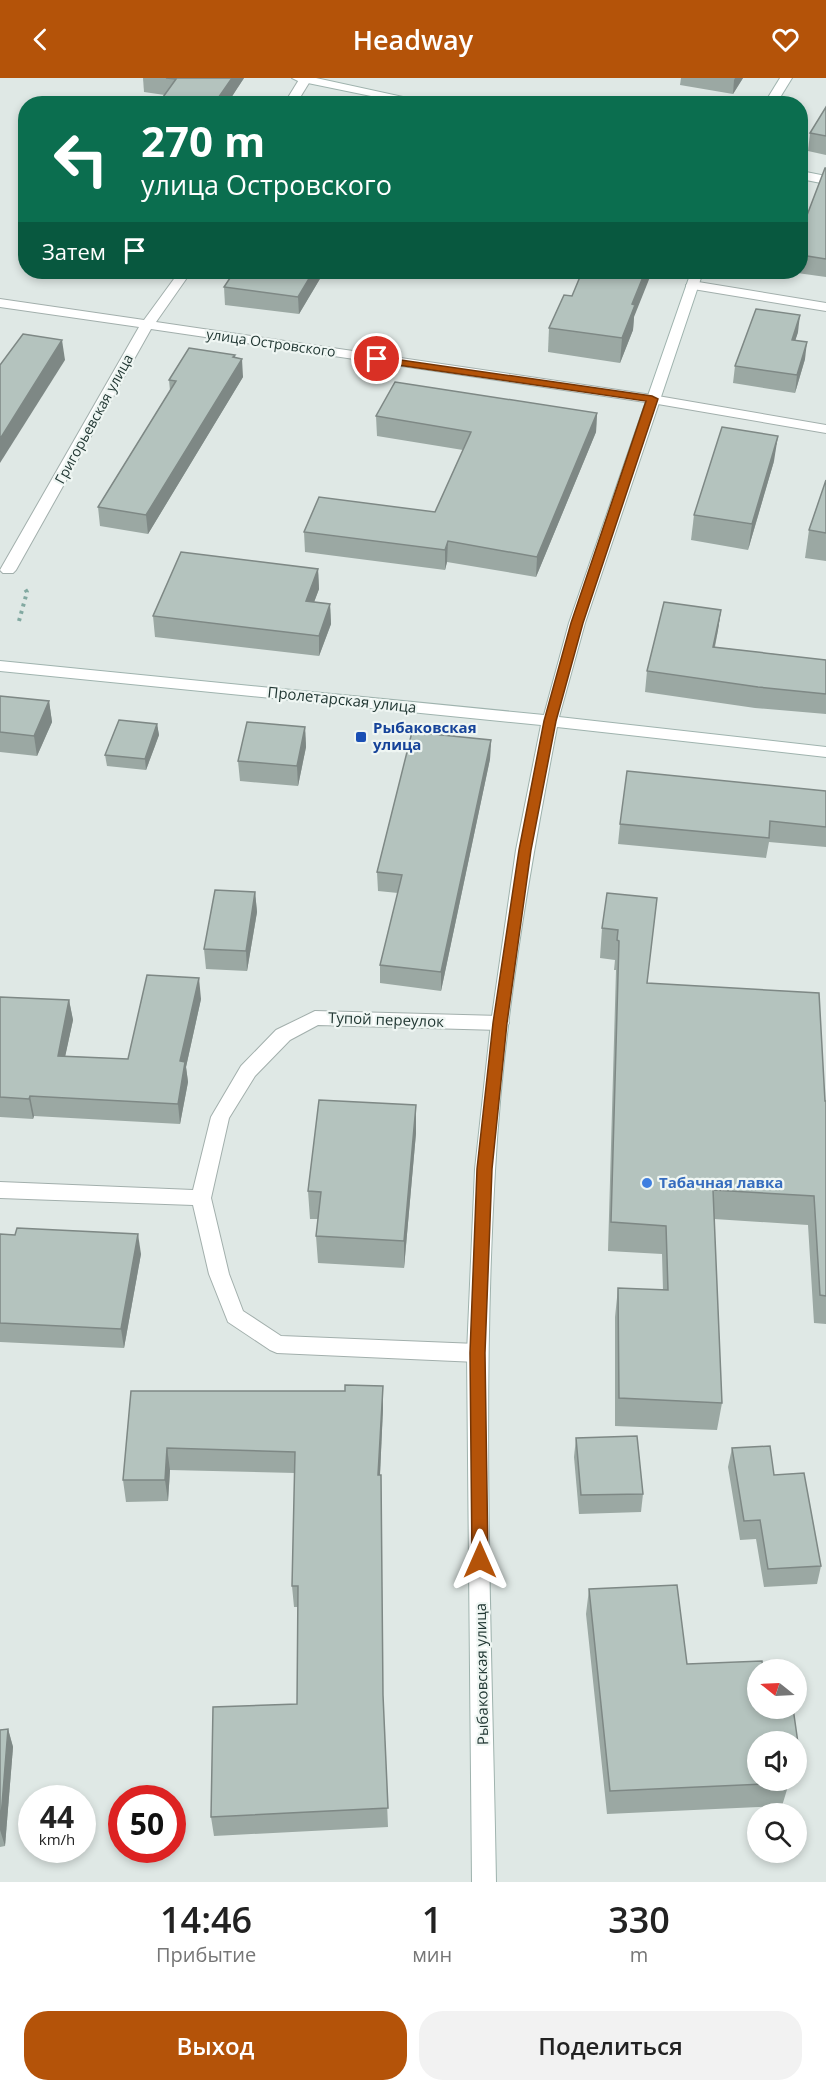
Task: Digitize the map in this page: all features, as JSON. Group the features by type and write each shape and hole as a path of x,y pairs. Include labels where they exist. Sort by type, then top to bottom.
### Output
{"main road":[{"path":"294,96 303,78 391,96"},
{"path":"775,96 786,78"},
{"path":"808,176 826,180"},
{"name":"Григорьевская улица","path":"9,570 147,325 180,279"},
{"name":"Рыбаковская улица","path":"484,1882 477,1353 485,1169 500,1023 525,850 550,721 577,623 694,279"},
{"path":"699,279 826,307"},
{"name":"улица Островского","path":"0,303 652,399 826,429"},
{"name":"Пролетарская улица","path":"0,666 550,721 826,752"},
{"name":"Тупой переулок","path":"477,1353 277,1344 235,1316 219,1274 201,1198 220,1117 248,1071 283,1035 315,1018 500,1023"},
{"path":"0,1190 201,1198"}],"building":[{"path":"166,78 232,78 220,96 164,96 176,79"},
{"path":"826,107 826,136 810,133"},
{"path":"826,168 826,259 808,256 808,213"},
{"path":"229,279 309,279 298,297 224,287"},
{"path":"579,279 642,279 622,338 549,328 564,295 572,296"},
{"path":"756,309 800,315 792,340 807,342 797,375 735,366"},
{"path":"23,334 62,340 0,439 0,365"},
{"path":"189,348 235,355 233,357 242,359 146,515 98,507 176,381 169,380"},
{"path":"395,382 597,413 537,557 448,541 445,550 304,532 319,497 435,512 471,432 376,416"},
{"path":"722,427 778,436 752,524 694,515"},
{"path":"826,480 826,533 809,530"},
{"path":"181,552 318,569 306,601 330,604 319,636 153,616"},
{"path":"664,602 721,610 713,647 826,660 826,694 647,671"},
{"path":"0,696 49,701 34,736 0,732"},
{"path":"119,720 157,724 145,759 105,755"},
{"path":"247,722 305,727 297,766 238,761"},
{"path":"412,732 491,740 441,972 380,965 402,875 377,872"},
{"path":"627,771 826,791 826,827 770,821 769,838 620,824"},
{"path":"215,890 255,892 246,951 204,949"},
{"path":"607,893 657,898 647,983 819,993 826,1101 826,1296 820,1295 814,1196 713,1190 722,1403 619,1398 618,1288 668,1290 666,1226 611,1222 619,941 617,940 618,930 602,928"},
{"path":"147,975 199,978 180,1061 185,1062 178,1104 30,1096 29,1099 0,1097 0,997 69,1000 58,1056 128,1059"},
{"path":"319,1100 416,1105 404,1241 316,1236 321,1192 308,1191"},
{"path":"17,1228 138,1234 121,1329 0,1323 0,1234 15,1235"},
{"path":"345,1385 383,1386 378,1475 381,1475 383,1695 388,1808 211,1817 213,1707 297,1704 298,1586 292,1586 295,1452 167,1448 165,1480 123,1480 131,1391 345,1391"},
{"path":"637,1436 643,1494 581,1495 576,1438"},
{"path":"770,1446 774,1475 804,1473 821,1566 768,1569 760,1520 744,1521 732,1448"},
{"path":"677,1585 687,1664 747,1662 747,1719 795,1719 796,1731 747,1731 747,1785 610,1791 589,1589"},
{"path":"8,1729 0,1830 0,1730"}],"place":[{"name":"Рыбаковская улица","path":"361,737"},
{"name":"Табачная лавка","path":"647,1183"}],"route":[{"path":"377,359 652,399 577,623 550,721 525,850 500,1023 485,1169 477,1353 480,1560"}]}
